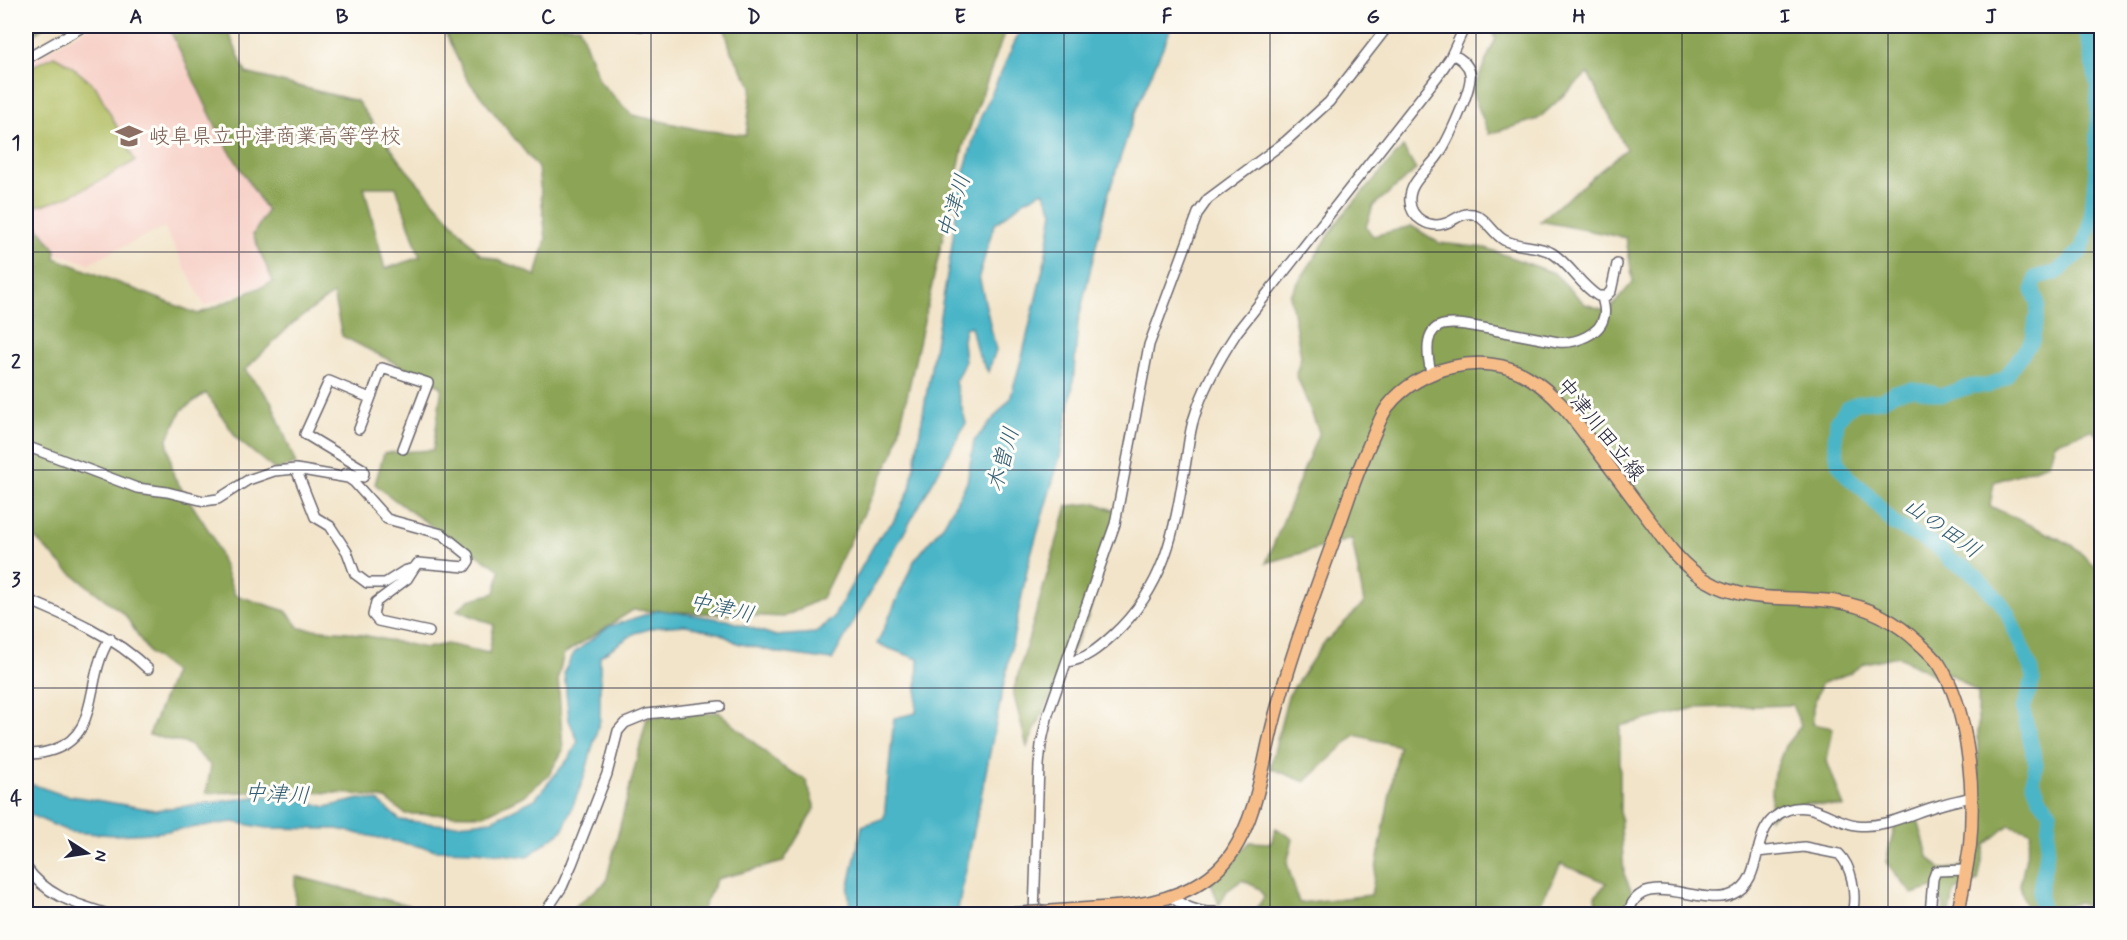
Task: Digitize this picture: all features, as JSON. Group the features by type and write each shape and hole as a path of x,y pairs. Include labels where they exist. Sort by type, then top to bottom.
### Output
{"main road":[{"name":"中津川田立線","path":"1013,915 1120,909 1149,904 1205,879 1230,855 1252,815 1283,689 1363,456 1385,410 1400,393 1431,372 1448,367 1496,366 1524,375 1553,394 1672,550 1692,571 1717,588 1749,597 1823,600 1876,612 1898,624 1937,661 1951,685 1960,710 1966,739 1971,797 1970,844 1958,915"}],"street":[{"path":"26,59 84,26"},
{"path":"1034,915 1041,745 1048,714 1115,524 1149,345 1198,213 1208,199 1286,141 1329,102 1388,26"},
{"path":"1067,662 1079,660 1103,644 1125,624 1146,599 1162,566 1173,535 1194,418 1225,351 1237,332 1437,77 1452,54 1465,26"},
{"path":"1452,54 1467,65 1470,85 1442,149 1414,184 1410,202 1413,212 1420,220 1437,225 1448,223 1461,215 1477,216 1507,242 1540,248 1552,253 1564,262 1594,294 1602,297 1611,291 1617,264"},
{"path":"1431,372 1427,344 1432,333 1440,326 1458,324 1558,342 1570,342 1587,336 1600,324 1605,312 1602,297"},
{"path":"359,429 382,368 428,383 403,449"},
{"path":"337,476 348,473 363,477 364,473 363,469 305,434 329,381 370,398"},
{"path":"26,446 137,488 204,501 218,499 248,480 274,471 296,469 348,478 387,519 442,534 468,555 469,561 465,567 418,562 407,579 376,602 373,615 378,621 429,632"},
{"path":"296,469 315,517 330,526 347,552 355,574 367,583 386,583 404,571 414,568"},
{"path":"26,599 110,638 129,651 148,669"},
{"path":"26,753 33,754 62,747 77,736 84,726 100,660 110,638"},
{"path":"544,915 562,887 572,864 606,774 618,731 625,723 647,714 720,706"},
{"path":"1628,915 1638,896 1653,890 1715,898 1733,894 1748,882 1764,828 1787,810 1805,808 1820,811 1853,825 1873,827 1971,797"},
{"path":"1757,852 1804,847 1839,854 1847,864 1855,893 1853,910"},
{"path":"26,867 41,886 55,895 71,903 108,915"},
{"path":"1930,915 1933,879 1936,871 1965,870"},
{"path":"1170,896 1190,911 1215,912"}],"shaded area":[{"name":"岐阜県立中津商業高等学校","path":"90,26 176,26 271,210 279,278 205,306 164,227 89,263 30,246 26,240 26,63"}],"green space":[{"path":"26,26 45,26 26,41"},
{"path":"168,26 226,26 246,73 357,101 406,169 480,254 536,276 546,239 538,168 467,79 442,26 579,26 600,82 632,115 701,130 746,135 752,86 731,52 724,26 1007,26 963,147 895,450 822,598 784,617 633,610 564,654 558,677 563,750 549,775 523,796 484,815 405,814 386,799 353,794 288,791 206,793 211,766 188,744 149,735 174,672 149,653 125,615 67,570 26,529 26,468 33,458 26,448 26,376 31,359 26,360 26,212 56,250 55,258 198,314 273,282 253,235 267,211 222,139","holes":["364,187 396,187 420,257 385,269","333,294 342,336 442,387 433,450 384,453 375,484 420,518 500,570 495,593 469,600 457,610 494,625 489,653 447,644 426,648 348,632 300,628 286,611 235,595 213,537 174,477 167,440 182,410 206,393 238,440 275,470 296,464 271,401 245,370 292,324"]},
{"path":"1498,26 2101,26 2101,438 2091,430 2055,443 2049,464 1994,482 1990,506 2072,545 2101,572 2101,914 2097,914 2079,902 2044,914 2028,914 2020,885 2031,832 2009,825 1985,845 1978,881 1954,891 1950,914 1943,914 1944,907 1936,887 1912,894 1886,862 1895,825 1918,820 1928,856 1942,870 1972,865 1978,834 1978,693 1951,674 1934,675 1897,656 1865,663 1850,673 1821,684 1813,707 1813,724 1833,728 1827,761 1844,807 1808,803 1783,807 1769,818 1774,774 1785,746 1801,726 1792,705 1695,708 1620,726 1620,811 1624,874 1634,897 1625,914 1597,914 1595,896 1607,883 1561,864 1535,914 1255,914 1264,897 1260,889 1242,880 1227,891 1219,905 1210,880 1250,842 1271,843 1276,828 1293,839 1287,863 1299,903 1371,895 1399,746 1355,735 1305,782 1270,768 1288,696 1323,644 1364,603 1352,539 1266,563 1319,432 1296,374 1301,357 1290,295 1341,217 1403,147 1416,170 1373,206 1366,227 1373,236 1412,226 1439,243 1486,248 1554,273 1585,304 1608,311 1633,282 1626,238 1540,221 1626,149 1588,73 1538,119 1489,134 1472,92 1496,38 1493,36"},
{"path":"54,56 69,64 96,87 135,161 63,199 35,206 26,204 26,69"},
{"path":"1096,503 1117,512 1088,617 1027,747 1013,692 1067,506"},
{"path":"719,712 781,766 806,780 815,808 783,862 717,879 700,914 565,914 606,882 647,718"},
{"path":"295,876 442,914 295,914"}],"water":[{"name":"木曽川","path":"1022,26 1172,26 1136,110 1108,195 1078,322 1073,385 1060,457 1029,561 957,914 851,914 848,890 862,826 884,818 894,718 916,713 918,659 877,644 914,561 944,524 967,482 974,441 1010,399 1045,260 1053,211 1043,191 1024,201 994,225 979,276 996,350 988,372 977,352 971,326 965,328 963,341 965,361 955,382 966,423 832,660 780,653 737,643 721,634 686,625 657,627 635,633 600,656 600,720 584,778 563,830 527,857 476,851 436,850 337,829 266,828 233,822 153,833 114,835 70,832 26,813 26,782 60,794 155,810 262,796 290,797 326,807 360,799 378,801 400,820 446,825 490,821 535,799 570,757 578,741 569,720 564,672 574,653 608,627 659,610 727,620 776,636 815,633 833,618 878,538 893,522 910,489 951,252 959,188 979,121"}],"waterway":[{"name":"山の田川","path":"2044,914 2040,893 2050,812 2039,797 2033,781 2036,764 2023,709 2033,680 2032,671 2007,612 1968,569 1951,561 1937,546 1894,524 1865,491 1848,477 1838,463 1835,441 1837,421 1847,408 1858,403 1882,400 1895,392 1913,389 1943,395 1972,386 1988,386 2005,378 2033,339 2038,304 2033,290 2036,277 2056,273 2081,251 2090,227 2096,170 2098,89 2088,37 2082,26"}],"place":[{"name":"岐阜県立中津商業高等学校","path":"129,136"}],"water label":[{"name":"中津川","path":"953,206"},
{"name":"中津川","path":"722,607"},
{"name":"中津川","path":"277,793"}]}
